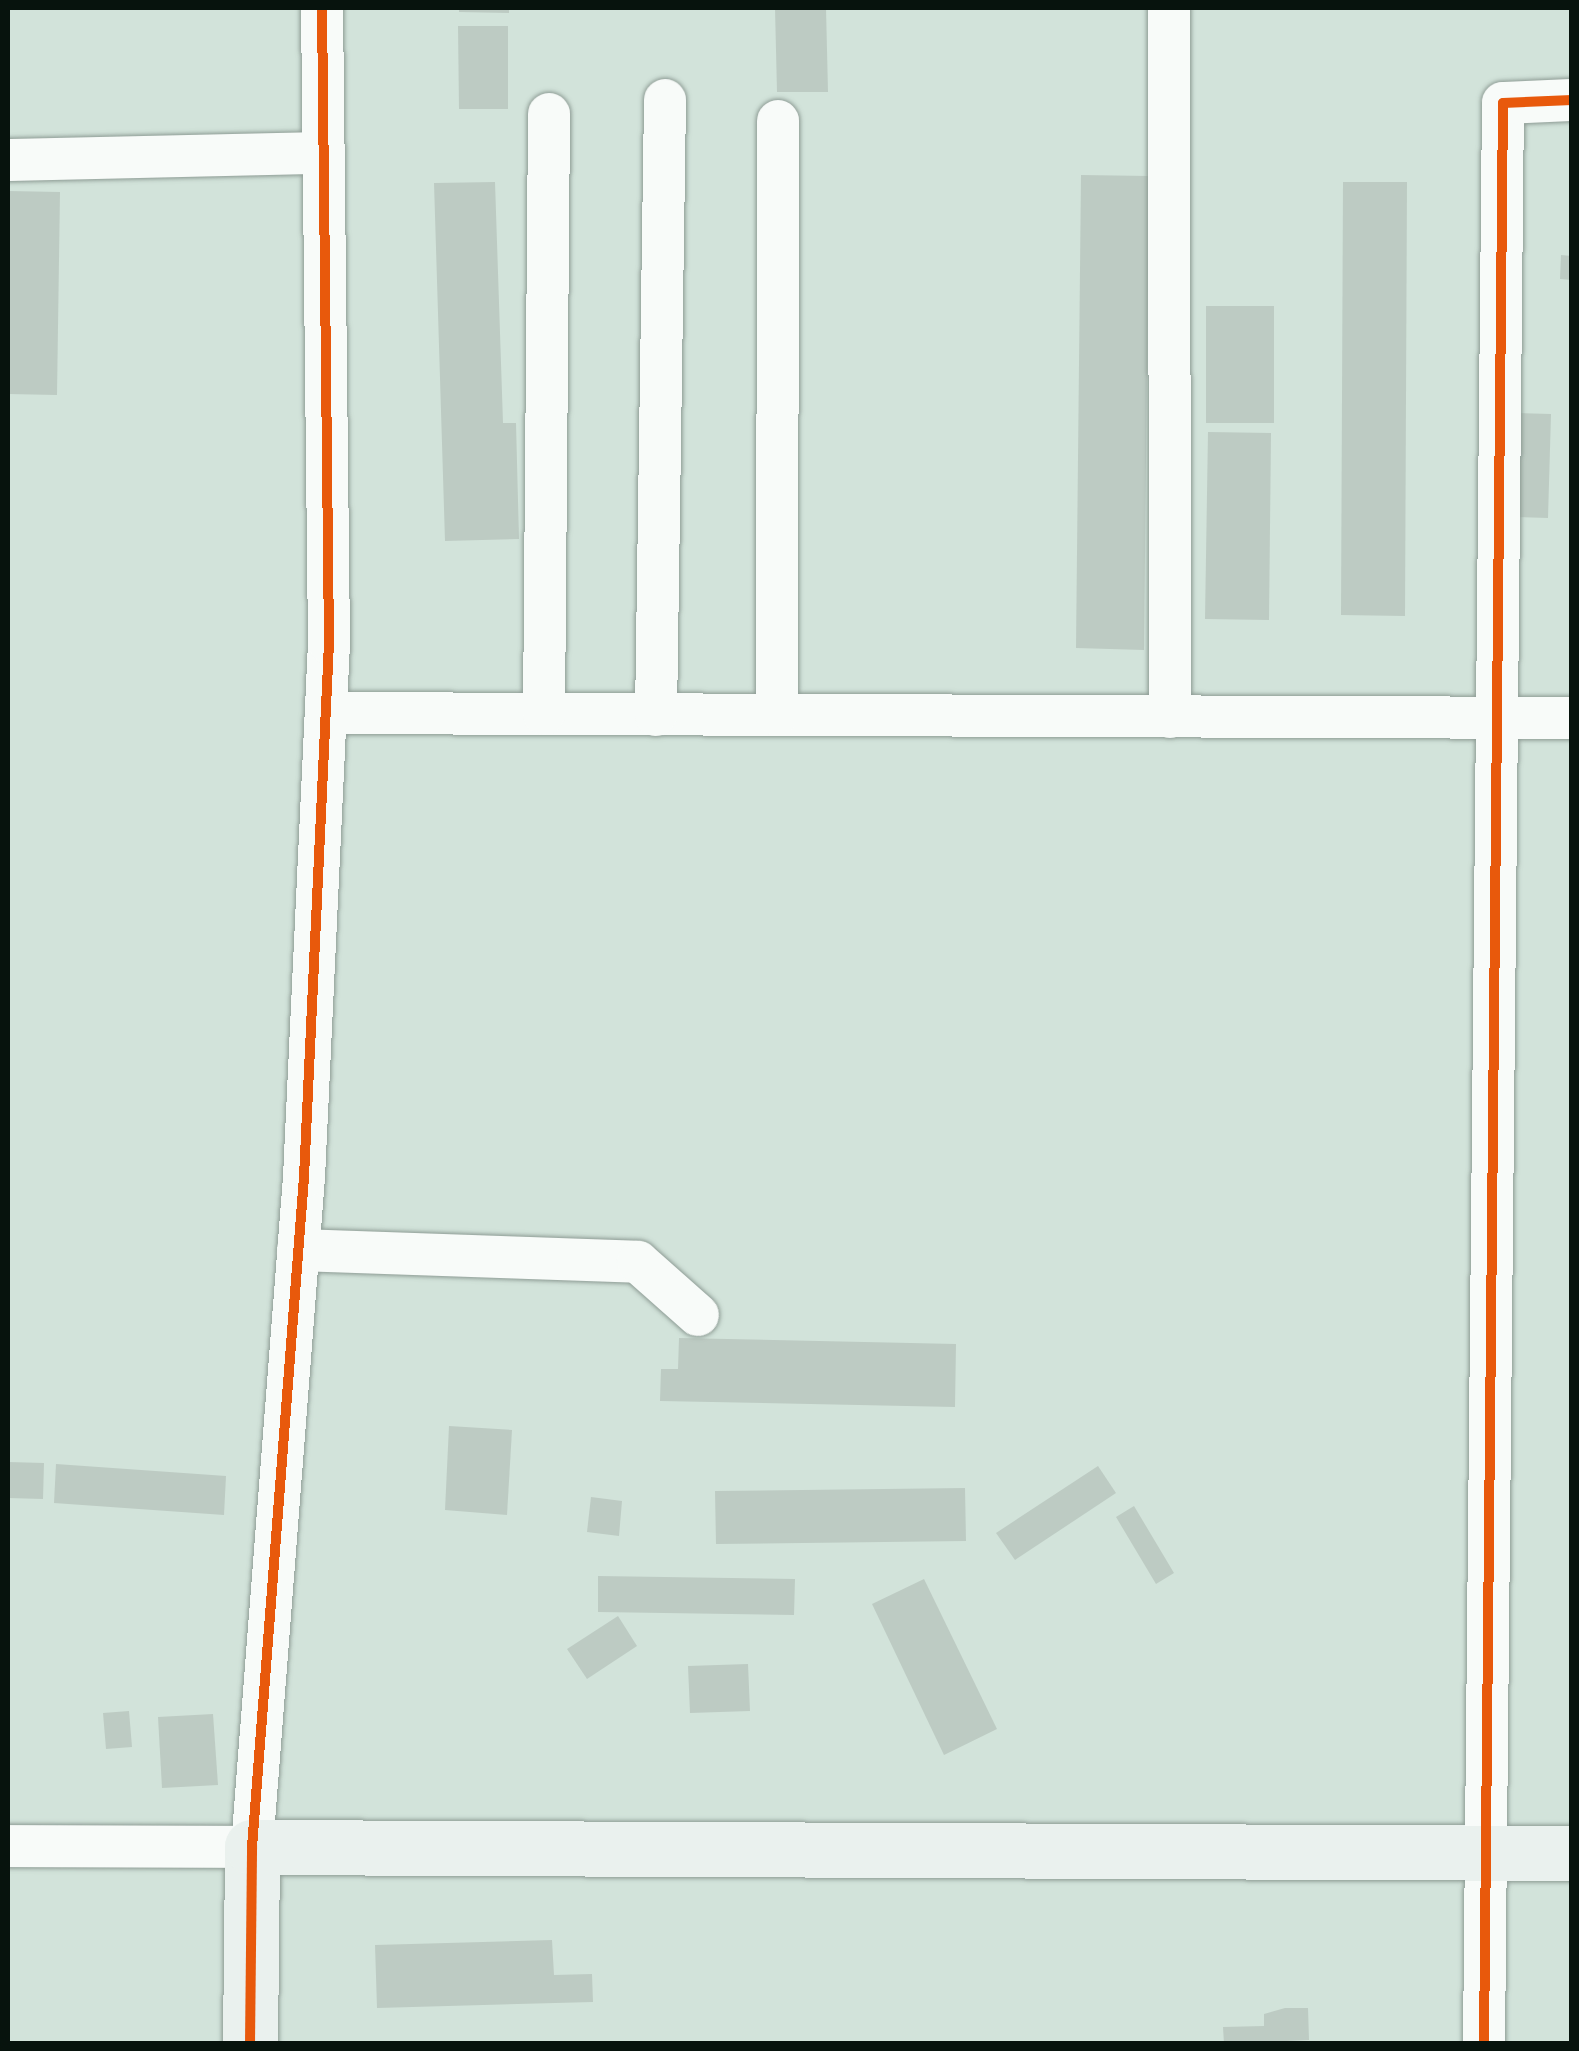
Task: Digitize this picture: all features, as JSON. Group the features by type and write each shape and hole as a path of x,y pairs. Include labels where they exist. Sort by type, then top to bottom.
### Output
{"street":[{"path":"250,2044 252,1847 298,1250 326,713 322,8"},
{"path":"1169,8 1170,717"},
{"path":"656,715 665,100"},
{"path":"1484,2044 1492,718 1502,103 1572,100"},
{"path":"544,714 548,114"},
{"path":"777,716 778,121"},
{"path":"8,160 323,153"},
{"path":"326,713 1572,718"},
{"path":"298,1250 638,1262 698,1315"},
{"path":"8,1846 1572,1853"}],"building":[{"path":"459,8 509,8 509,13 459,12"},
{"path":"775,8 826,8 828,92 777,92"},
{"path":"458,26 508,26 508,109 459,109"},
{"path":"1081,175 1149,176 1144,650 1076,648"},
{"path":"495,182 503,423 516,423 519,539 445,541 434,183"},
{"path":"1343,182 1407,182 1405,616 1341,615"},
{"path":"8,191 60,192 57,395 8,394"},
{"path":"1561,255 1572,256 1572,280 1560,279"},
{"path":"1206,306 1274,306 1274,423 1206,423"},
{"path":"1517,413 1551,414 1548,518 1515,517"},
{"path":"1208,432 1271,433 1269,620 1205,619"},
{"path":"679,1338 956,1344 955,1407 660,1401 661,1369 678,1369"},
{"path":"449,1426 512,1430 507,1515 445,1510"},
{"path":"8,1462 44,1463 43,1499 8,1498"},
{"path":"56,1464 226,1476 224,1515 54,1503"},
{"path":"1098,1466 1116,1493 1015,1560 996,1533"},
{"path":"965,1488 966,1541 716,1544 715,1491"},
{"path":"591,1497 622,1501 619,1536 587,1532"},
{"path":"1134,1506 1174,1573 1156,1584 1116,1517"},
{"path":"598,1576 795,1579 794,1615 598,1612"},
{"path":"924,1579 997,1729 944,1755 872,1604"},
{"path":"618,1616 637,1646 587,1679 567,1649"},
{"path":"748,1664 750,1711 690,1713 688,1666"},
{"path":"129,1711 132,1747 106,1749 103,1713"},
{"path":"213,1714 218,1785 162,1788 158,1717"},
{"path":"552,1940 554,1975 592,1974 593,2002 377,2008 375,1945"},
{"path":"1285,2008 1308,2008 1309,2040 1224,2044 1223,2027 1264,2026 1264,2014"}],"cycle path":[{"path":"250,2044 252,1847 304,1177 329,643 322,8"},
{"path":"1484,2044 1503,103 1572,100"}]}
